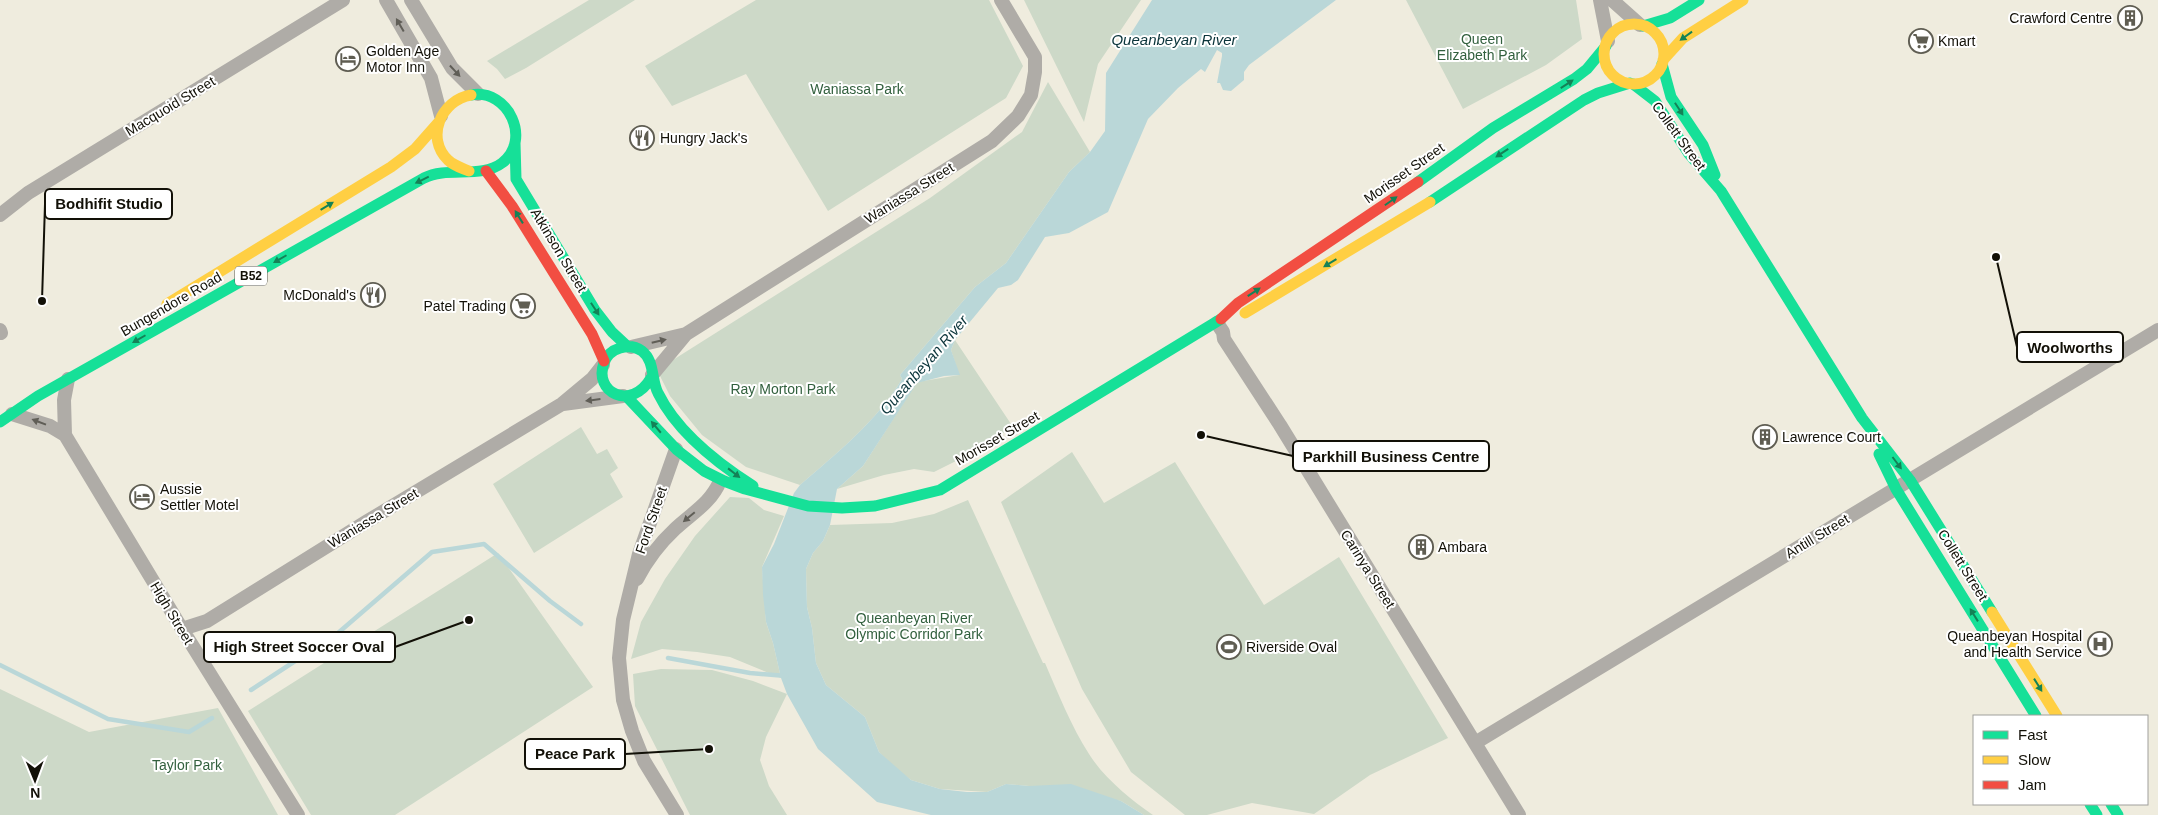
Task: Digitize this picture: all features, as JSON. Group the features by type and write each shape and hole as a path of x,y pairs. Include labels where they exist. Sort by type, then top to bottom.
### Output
{"main road":[{"path":"1699,0 1670,18 1642,26 1630,25 1621,28 1607,44 1605,57 1611,72 1619,80 1631,84 1649,80 1658,71 1682,38 1743,0"},
{"path":"1642,26 1658,37 1664,50 1663,62"},
{"name":"Morisset Street","path":"720,481 741,489 806,506 840,508 874,506 906,501 940,490 1217,323 1233,306 1440,167 1493,128 1581,74 1607,44"},
{"name":"Collett Street","path":"1663,62 1672,97 1703,145 1721,191"},
{"name":"Morisset Street","path":"1217,323 1231,320 1250,311 1371,238 1584,100 1598,93 1631,84"},
{"name":"Collett Street","path":"1631,84 1655,101 1689,154 1721,191 1862,418 1910,480 2056,715"},
{"name":"B52","path":"478,94 466,95 454,100 440,120 437,132 439,146 446,158 456,166 469,171 486,171"},
{"path":"478,94 485,94 498,100 508,109 514,121 516,135 509,156 499,165 486,171"},
{"name":"Bungendore Road","path":"157,310 391,167 415,149 440,120"},
{"name":"Atkinson Street","path":"514,143 516,179 595,310 605,324 629,347"},
{"path":"1419,208 1425,188 1432,174 1440,167"},
{"name":"Bungendore Road","path":"0,422 6,411 63,375 405,188 436,173 469,171"},
{"name":"Atkinson Street","path":"486,171 512,206 592,334 604,363"},
{"path":"1326,244 1357,237 1371,238"},
{"path":"629,347 639,349 646,355 650,362 657,393 668,409 700,445 720,481 692,463 625,397 611,391 606,385 602,377 604,363 615,349 629,347"},
{"path":"625,397 641,393 652,377"},
{"name":"Collett Street","path":"1862,418 1896,489 2035,715"},
{"name":"Morisset Street","path":"700,445 740,478 770,496"}],"street":[{"name":"Macquoid Street","path":"0,215 28,193 343,0"},
{"path":"386,0 432,78 440,120"},
{"path":"411,0 452,68 478,94"},
{"name":"Waniassa Street","path":"629,347 686,334 992,141 1018,116 1031,95 1035,72 1035,57 1002,0"},
{"path":"1600,0 1607,44"},
{"path":"1612,0 1642,26"},
{"name":"Carinya Street","path":"1217,323 1223,332 1224,339 1280,425 1519,815"},
{"name":"Antill Street","path":"1475,743 2158,330"},
{"name":"Waniassa Street","path":"652,377 686,334"},
{"name":"Waniassa Street","path":"182,629 207,621 366,522 562,404 592,379 604,363"},
{"path":"63,375 64,435"},
{"name":"Waniassa Street","path":"562,404 625,397"},
{"path":"6,411 50,426 64,435"},
{"name":"High Street","path":"64,435 298,815"},
{"name":"Ford Street","path":"676,449 638,554 620,642 621,686 632,731 644,761 677,815"},
{"name":"Ford Street","path":"630,593 644,567 659,546 706,503 715,492 720,481"}],"green space":[{"path":"589,0 635,0 526,68 505,79 487,61"},
{"name":"Waniassa Park","path":"756,0 989,0 1023,66 1006,98 828,211 746,74 672,106 645,66"},
{"path":"1024,0 1141,0 1098,64 1084,122"},
{"name":"Queen Elizabeth Park","path":"1406,0 1576,0 1582,39 1546,65 1463,109"},
{"name":"Ray Morton Park","path":"1048,82 1090,152 1069,172 1006,263 975,287 900,375 902,379 892,394 868,423 800,485 746,467 702,435 670,396 657,370 930,198 1022,132"},
{"path":"955,340 1013,427 970,454 934,472 914,469 884,475 837,489 863,466 917,382 959,375 951,350"},
{"path":"581,427 597,454 607,449 618,468 610,474 623,497 534,553 493,484"},
{"name":"Riverside Oval","path":"1072,452 1104,503 1175,462 1264,605 1339,557 1448,738 1370,775 1314,814 1252,803 1207,815 1185,815 1131,772 1082,689 1001,502"},
{"path":"730,497 749,498 764,510 784,516 762,567 766,622 781,678 730,657 697,652 662,649 631,659 641,622 665,579 695,536"},
{"name":"Queanbeyan River Olympic Corridor Park","path":"968,500 1082,743 1095,763 1110,780 1153,815 1144,815 1121,801 1029,786 1006,784 987,792 940,789 911,780 896,769 879,752 865,717 826,685 816,663 812,628 807,607 806,569 813,553 823,541 830,525 892,523 934,514"},
{"path":"498,553 593,687 395,815 311,815 248,711"},
{"path":"661,669 712,670 753,681 787,694 766,737 760,760 769,786 787,815 690,815 635,706 633,674"},
{"name":"Taylor Park","path":"0,689 89,732 218,708 278,815 0,815"}],"water":[{"name":"Queanbeyan River","path":"1152,0 1336,0 1249,65 1244,72 1244,80 1231,91 1223,90 1220,83 1217,83 1222,53 1217,50 1205,72 1201,69 1178,88 1148,119 1108,212 1069,233 1045,237 1018,280 1011,285 998,288 955,340 951,350 960,375 944,376 917,383 863,466 837,489 830,525 823,541 813,553 806,569 807,607 812,628 816,663 826,685 865,717 879,752 911,780 940,789 967,792 987,792 1006,784 1029,786 1071,784 1121,801 1144,815 931,815 877,802 818,749 787,694 766,622 762,567 774,544 794,493 800,485 856,436 881,409 902,379 900,375 975,287 1006,263 1069,172 1090,152 1105,131 1106,73"}],"waterway":[{"path":"251,690 338,633 432,552 484,544 550,601 581,624"},
{"path":"668,658 750,673 786,676"},
{"path":"0,665 108,719 189,732 212,718"}],"traffic: fast":[{"path":"1643,26 1670,18 1699,0"},
{"path":"1418,182 1493,128 1574,79 1587,69 1606,46"},
{"path":"1662,64 1671,97 1703,145 1715,175"},
{"path":"1430,202 1584,100 1598,93 1630,83"},
{"path":"1633,84 1655,101 1689,154 1721,191 1862,418 1910,480 1992,612"},
{"path":"0,422 38,396 424,178 443,173 474,172 494,168 502,163 511,153 515,142 512,118 496,100 484,95 471,95"},
{"path":"515,143 516,179 595,310 612,332 627,346"},
{"path":"627,397 677,450 704,471 724,481 745,489 808,506 842,508 875,506 940,490 1221,319"},
{"path":"651,378 643,388 634,394 624,396 616,394 604,382 602,373 604,363 610,354 620,348 631,347 642,351 651,365 658,393 676,421 712,457 753,486"},
{"path":"1879,454 1896,489 2035,715"},
{"path":"2091,805 2097,815"},
{"path":"2112,805 2118,815"}],"traffic: slow":[{"path":"1663,60 1683,38 1743,0"},
{"path":"1634,24 1650,29 1655,33 1659,38 1664,54 1659,70 1655,75 1650,79 1634,84 1618,79 1613,75 1609,70 1604,54 1609,38 1613,33 1618,29 1634,24"},
{"path":"469,171 448,160 441,151 437,131 444,112 460,98 471,95"},
{"path":"167,304 391,167 415,149 438,123"},
{"path":"1245,313 1430,202"},
{"path":"1992,612 2056,715"}],"traffic: jam":[{"path":"486,171 512,206 592,334 604,361"},
{"path":"1221,319 1238,303 1418,182"}],"place":[{"name":"Crawford Centre","path":"2130,18"},
{"name":"Kmart","path":"1921,41"},
{"name":"Golden Age Motor Inn","path":"348,59"},
{"name":"Hungry Jack's","path":"642,138"},
{"name":"Woolworths","path":"1996,257"},
{"name":"McDonald's","path":"373,295"},
{"name":"Bodhifit Studio","path":"42,301"},
{"name":"Patel Trading","path":"523,306"},
{"name":"Parkhill Business Centre","path":"1201,435"},
{"name":"Lawrence Court","path":"1765,437"},
{"name":"Aussie Settler Motel","path":"142,497"},
{"name":"Ambara","path":"1421,547"},
{"name":"High Street Soccer Oval","path":"469,620"},
{"name":"Queanbeyan Hospital and Health Service","path":"2100,644"},
{"name":"Riverside Oval","path":"1229,647"},
{"name":"Peace Park","path":"709,749"}]}
